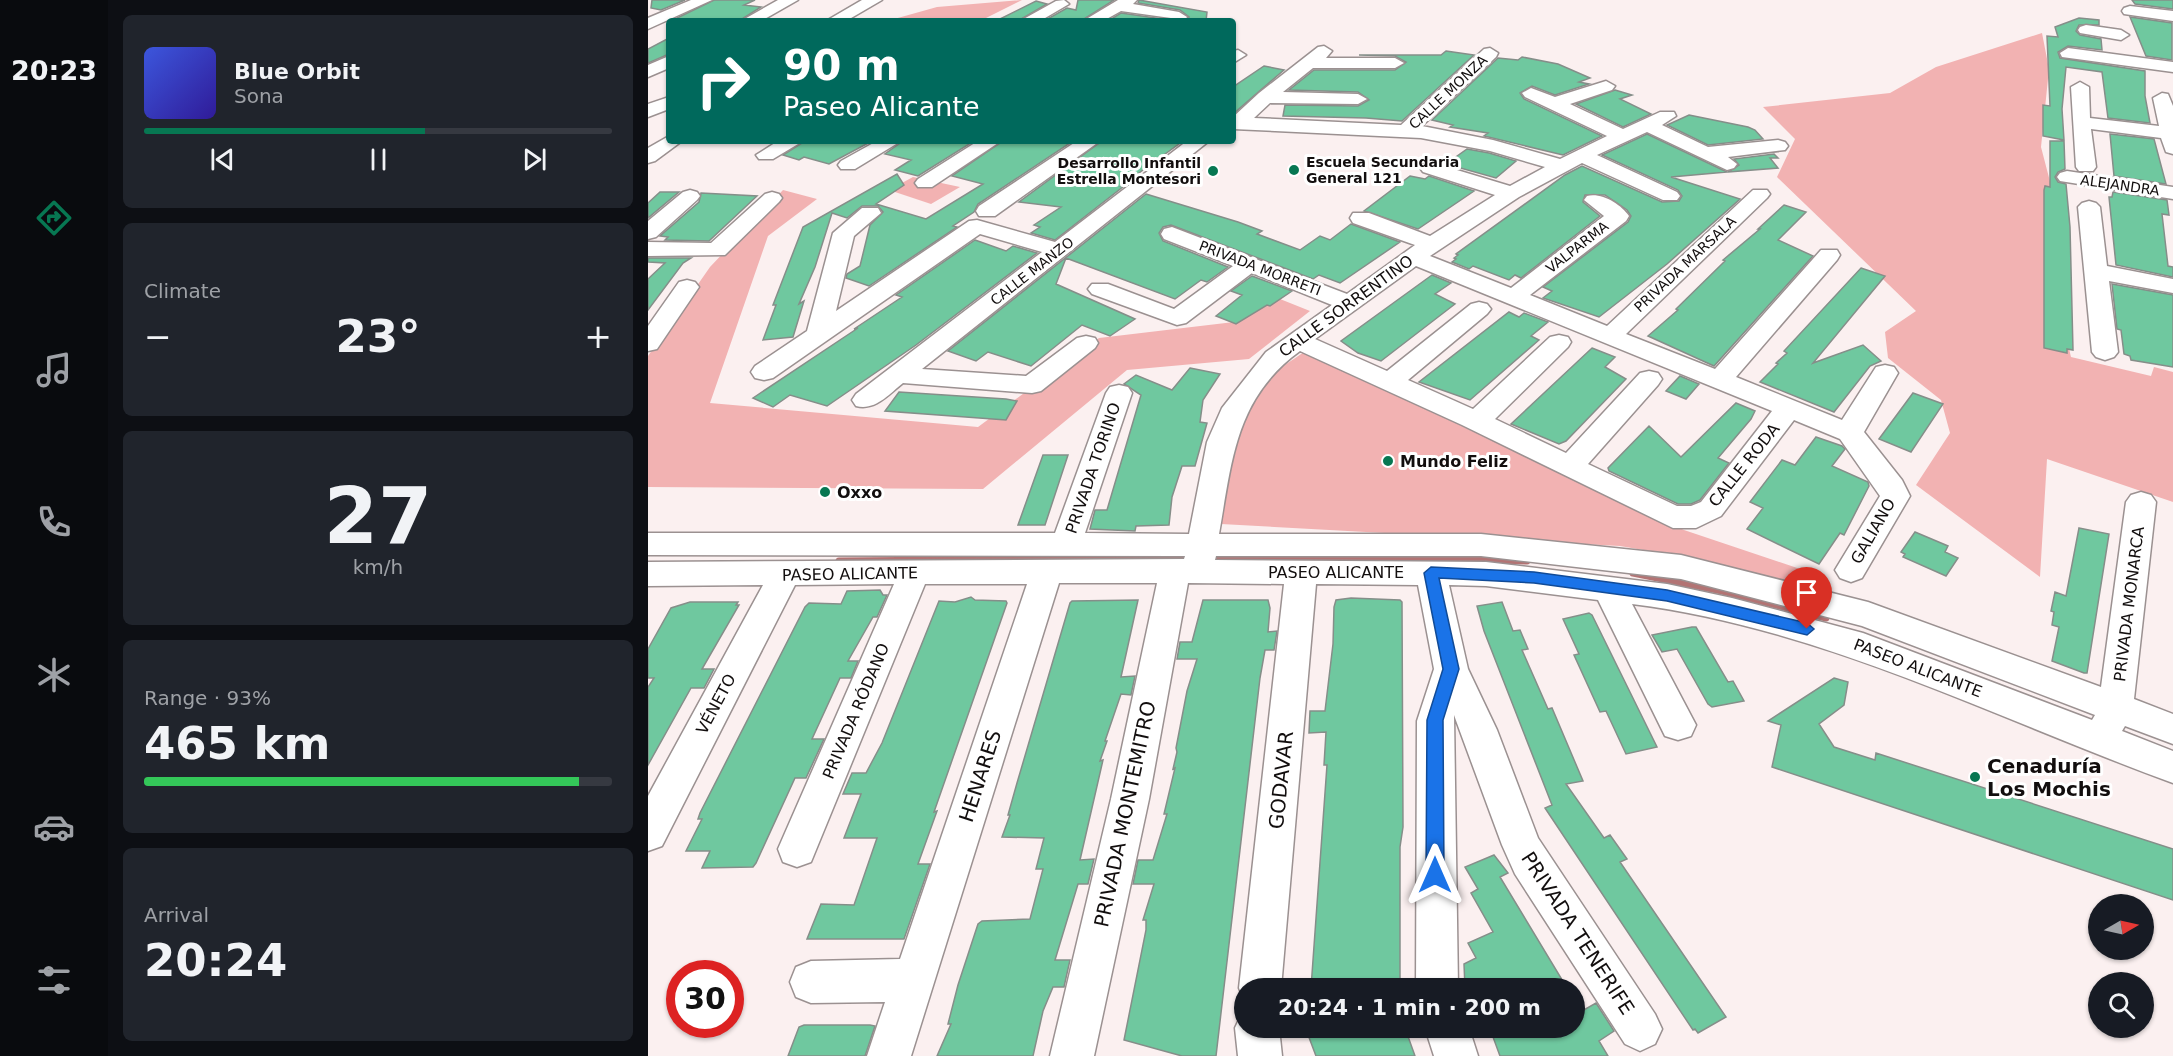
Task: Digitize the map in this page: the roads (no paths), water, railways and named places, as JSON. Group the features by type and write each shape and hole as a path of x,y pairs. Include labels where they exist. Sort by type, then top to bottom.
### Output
{"street":[{"path":"648,24 704,0"},
{"path":"755,18 790,0"},
{"path":"840,18 874,0"},
{"path":"1096,18 1124,3 1179,17"},
{"path":"1034,18 1061,4"},
{"path":"2130,11 2173,16"},
{"path":"2086,30 2121,31 2124,60"},
{"name":"CALLE MONZA","path":"1406,131 1490,53"},
{"path":"2068,53 2173,67"},
{"path":"1236,122 1317,57 1395,63"},
{"path":"648,72 666,63"},
{"path":"1556,103 1606,86"},
{"path":"2080,87 2086,167"},
{"path":"1531,93 1622,136"},
{"path":"1265,97 1358,99"},
{"path":"2081,122 2170,141 2162,98"},
{"path":"648,111 666,103"},
{"name":"CALLE SORRENTINO","path":"1192,561 1221,442 1235,408 1256,379 1296,340 1423,250 1512,193 1570,160 1667,116"},
{"path":"1236,123 1406,131 1570,160 1670,196"},
{"path":"1647,125 1727,164"},
{"path":"648,157 668,144"},
{"path":"766,155 787,144"},
{"path":"848,165 886,144"},
{"path":"925,183 986,144"},
{"path":"987,210 1086,144"},
{"name":"CALLE MANZO","path":"865,400 1195,144"},
{"path":"1706,153 1778,146"},
{"path":"1430,168 1512,193"},
{"name":"ALEJANDRA","path":"2067,177 2173,193"},
{"name":"PRIVADA MARSALA","path":"1612,337 1619,326 1760,194"},
{"path":"648,232 690,196"},
{"path":"648,249 717,250 772,198"},
{"name":"VALPARMA","path":"1513,297 1618,216 1594,200"},
{"path":"2089,207 2105,352"},
{"path":"818,336 844,233 870,213"},
{"name":"CALLE RODA","path":"1296,340 1476,422 1673,517 1696,517 1711,508 1788,409 1513,297 1361,218"},
{"path":"764,372 977,226 1059,250"},
{"name":"PRIVADA MORRETI","path":"1172,234 1348,303"},
{"path":"1719,381 1829,255"},
{"path":"1100,289 1177,318 1250,264"},
{"path":"2095,271 2173,286"},
{"path":"648,344 687,287"},
{"path":"1388,383 1479,309"},
{"path":"1476,422 1559,342"},
{"path":"898,375 1032,385 1086,343"},
{"path":"1788,409 1850,433 1851,427 1885,373"},
{"path":"1569,467 1649,379"},
{"name":"PRIVADA TORINO","path":"1057,557 1119,393"},
{"name":"GALIANO","path":"1850,433 1892,487 1895,496 1851,570"},
{"name":"PRIVADA MONARCA","path":"2102,738 2116,706 2141,502"},
{"name":"PASEO ALICANTE","path":"1192,561 1481,545 1681,567 1866,631 2116,706 2173,729"},
{"name":"PASEO ALICANTE","path":"649,569 784,575 914,573 1057,557"},
{"name":"PASEO ALICANTE","path":"649,569 1057,557 1192,561 1301,572 1431,573 1534,578 1667,596 1732,610 1866,631 2102,738 2173,767"},
{"name":"HENARES","path":"889,1056 1057,557"},
{"name":"PRIVADA MONTEMITRO","path":"1072,1056 1130,799 1192,561"},
{"name":"GODAVAR","path":"1261,978 1301,572"},
{"name":"PRIVADA RÓDANO","path":"797,849 914,573"},
{"name":"PRIVADA TENERIFE","path":"1431,573 1451,669 1479,730 1529,861 1640,1029"},
{"name":"VÉNETO","path":"648,833 784,575"},
{"path":"1608,588 1678,724"},
{"name":"PRIVADA TENERIFE","path":"1437,978 1435,720 1451,669"},
{"path":"811,982 914,980"},
{"path":"1258,1038 1260,1056"},
{"path":"1450,1038 1456,1056"}],"waterway":[{"path":"1208,558 1373,557 1527,561"},
{"path":"839,561 1191,558"},
{"path":"1633,573 1722,591 1826,618"}],"place":[{"name":"Escuela Secundaria General 121","path":"1294,170"},
{"name":"Desarrollo Infantil Estrella Montesori","path":"1213,171"},
{"name":"Mundo Feliz","path":"1388,461"},
{"name":"Oxxo","path":"825,492"},
{"name":"Cenaduría Los Mochis","path":"1975,777"}]}
